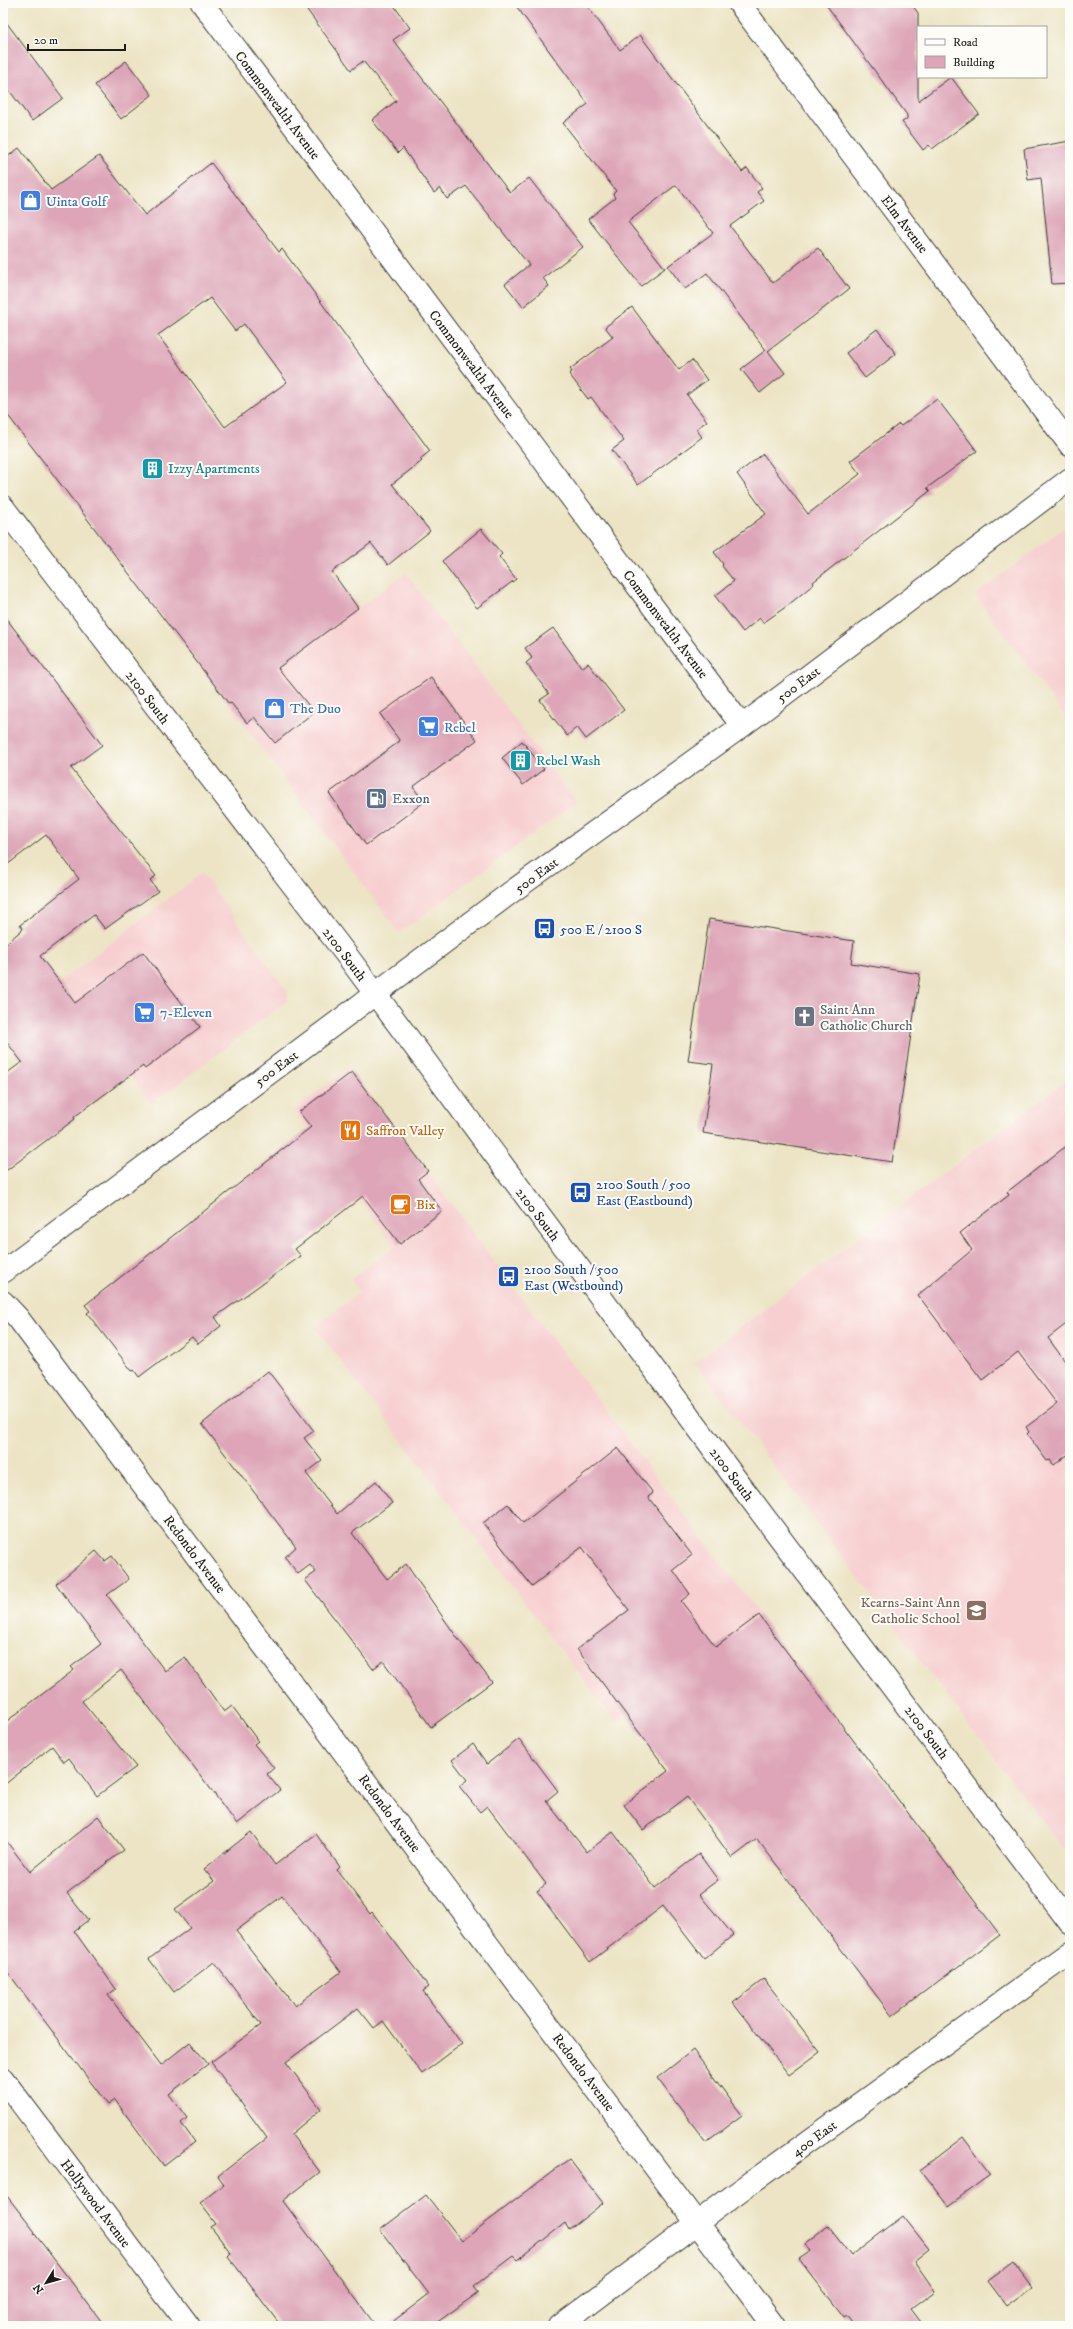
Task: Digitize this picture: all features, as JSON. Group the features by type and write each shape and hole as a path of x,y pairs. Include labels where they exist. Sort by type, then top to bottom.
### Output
{"street":[{"name":"Commonwealth Avenue","path":"202,3 742,726"},
{"name":"Elm Avenue","path":"739,3 1070,445"},
{"name":"500 East","path":"3,1272 374,994 742,726 1070,480"},
{"name":"2100 South","path":"3,507 374,994 1070,1923"},
{"name":"Redondo Avenue","path":"3,1302 23,1324 774,2326"},
{"name":"400 East","path":"560,2326 697,2223 1070,1953"},
{"name":"Hollywood Avenue","path":"3,2079 189,2326"}],"shaded area":[{"path":"1070,523 1070,723 975,595"},
{"path":"406,573 576,802 399,933 229,704"},
{"path":"202,873 288,993 288,1000 151,1104 60,982"},
{"path":"349,1068 759,1614 616,1722 315,1327 360,1292 351,1280 395,1246 294,1111"},
{"name":"Kearns-Saint Ann Catholic School","path":"1070,1078 1070,1858 695,1362"}],"building":[{"path":"302,3 392,3 410,28 393,40 510,193 529,178 583,247 543,278 549,286 523,307 505,284 529,265 466,186 447,199 440,188 434,193 403,148 398,153 372,120 396,101 363,61 351,70"},
{"path":"514,3 585,3 620,50 640,35 742,172 747,168 762,188 757,192 764,201 730,226 773,283 818,248 849,289 768,351 785,373 760,393 741,369 766,350 707,273 685,289 668,266 713,233 676,185 628,222 665,268 641,286 588,219 615,198 613,194 616,191 563,123 588,104"},
{"path":"825,3 911,3 918,13 918,101 950,78 952,78 979,114 932,149 929,145 923,150 902,122 907,119 907,115"},
{"path":"3,18 63,98 32,121 3,82"},
{"path":"126,61 152,95 121,119 95,85"},
{"path":"1070,141 1070,283 1052,284 1041,178 1028,180 1024,149"},
{"path":"19,148 51,190 99,156 145,215 211,163 279,252 282,249 430,451 420,459 422,461 392,484 430,531 388,565 371,543 332,572 358,608 278,668 314,712 275,743 254,717 247,723 231,703 229,704 3,409 3,160","holes":["210,298 235,331 244,324 287,382 225,427 158,335"]},
{"path":"632,307 679,370 692,360 707,380 687,395 707,421 696,429 702,437 638,485 612,450 624,441 591,397 588,399 569,374 572,372 570,369 613,337 605,327"},
{"path":"877,329 896,354 865,378 846,353"},
{"path":"937,399 977,451 927,488 930,491 813,582 814,584 787,606 763,623 760,618 743,632 715,596 734,581 722,566 723,564 714,552 766,514 737,474 763,454 808,514 860,474 850,461 899,424 901,426"},
{"path":"481,529 502,554 499,557 516,579 477,608 442,561"},
{"path":"3,614 102,745 71,768 156,876 150,880 158,891 105,929 94,915 40,956 75,1003 143,952 200,1027 145,1069 143,1066 74,1117 75,1119 3,1173 3,1076 22,1062 3,1037 3,946 23,929 20,925 79,879 46,835 3,868"},
{"path":"553,628 582,668 588,663 624,710 586,739 577,727 567,736 540,700 549,694 526,663 532,658 525,648"},
{"path":"431,677 477,740 413,787 424,802 366,845 329,793 400,741 380,714"},
{"name":"Rebel Wash","path":"522,741 544,769 523,785 502,758"},
{"name":"Saint Ann Catholic Church","path":"709,919 854,941 851,963 920,974 892,1162 703,1133 713,1064 688,1061"},
{"path":"352,1072 428,1171 418,1179 442,1211 400,1244 363,1196 295,1249 301,1256 215,1317 221,1326 198,1344 192,1337 139,1377 134,1370 132,1371 87,1313 90,1311 85,1305 311,1127 299,1112"},
{"path":"1070,1143 1070,1321 1048,1338 1070,1368 1070,1453 1054,1465 1050,1460 1047,1461 1027,1434 1029,1432 1026,1427 1057,1404 1018,1352 982,1380 918,1295 972,1250 960,1233 1009,1195 1007,1192"},
{"path":"268,1371 314,1431 304,1438 322,1461 306,1473 337,1514 376,1481 392,1503 352,1533 387,1579 406,1564 458,1639 492,1682 431,1727 383,1661 373,1669 305,1580 316,1572 310,1565 298,1574 285,1557 296,1547 202,1424"},
{"path":"618,1448 653,1493 648,1497 692,1555 673,1570 690,1594 681,1601 716,1647 759,1615 1000,1935 892,2016 757,1839 732,1858 687,1797 643,1830 624,1805 668,1771 577,1649 629,1610 582,1547 532,1586 483,1523 508,1504 523,1523"},
{"path":"96,1551 105,1561 112,1556 129,1579 107,1595 165,1671 185,1657 224,1712 232,1706 258,1741 254,1744 274,1768 267,1774 280,1790 237,1824 121,1670 82,1701 136,1767 97,1796 69,1758 64,1762 52,1746 3,1786 3,1724 74,1670 71,1667 101,1644 56,1584"},
{"path":"519,1739 558,1791 546,1801 587,1852 613,1832 655,1888 699,1854 718,1880 699,1894 733,1935 704,1959 663,1906 590,1962 537,1891 546,1884 487,1806 480,1812 459,1786 467,1780 452,1760 473,1744 487,1764"},
{"path":"98,1816 124,1850 67,1893 88,1920 74,1931 116,1989 108,1995 161,2065 190,2042 208,2064 169,2094 187,2118 181,2123 195,2142 164,2166 115,2100 108,2105 3,1966 3,1837 30,1872"},
{"path":"251,1832 275,1865 316,1834 340,1867 337,1870 370,1914 372,1912 429,1987 423,1991 462,2044 422,2074 383,2021 374,2028 358,2008 286,2062 321,2109 291,2134 320,2172 283,2201 376,2326 281,2326 228,2256 231,2253 211,2227 216,2224 200,2203 224,2184 218,2176 267,2138 211,2062 261,2025 214,1962 174,1992 149,1959 190,1928 175,1909 214,1881 204,1869","holes":["282,1896 341,1972 295,2006 236,1931"]},
{"path":"764,1979 820,2052 789,2075 733,2003"},
{"path":"693,2050 742,2115 706,2142 657,2078"},
{"path":"963,2137 991,2174 948,2206 920,2170"},
{"path":"569,2159 603,2203 569,2230 565,2223 518,2260 514,2256 474,2286 479,2292 432,2326 387,2326 429,2294 380,2230 426,2195 462,2241"},
{"path":"3,2191 35,2232 34,2233 105,2326 3,2326"},
{"path":"903,2216 929,2249 914,2261 935,2291 911,2309 924,2326 855,2326 847,2315 844,2317 799,2259 811,2251 805,2244 828,2226 851,2256"},
{"path":"1014,2262 1032,2286 1006,2305 988,2281"}],"place":[{"name":"Uinta Golf","path":"31,201"},
{"name":"Izzy Apartments","path":"152,468"},
{"name":"The Duo","path":"275,708"},
{"name":"Rebel","path":"428,727"},
{"name":"Rebel Wash","path":"520,760"},
{"name":"Exxon","path":"377,798"},
{"name":"500 E / 2100 S","path":"544,929"},
{"name":"7-Eleven","path":"145,1012"},
{"name":"Saint Ann Catholic Church","path":"804,1017"},
{"name":"Saffron Valley","path":"351,1130"},
{"name":"2100 South / 500 East (Eastbound)","path":"581,1192"},
{"name":"Bix","path":"401,1204"},
{"name":"2100 South / 500 East (Westbound)","path":"509,1277"},
{"name":"Kearns-Saint Ann Catholic School","path":"976,1610"}]}
